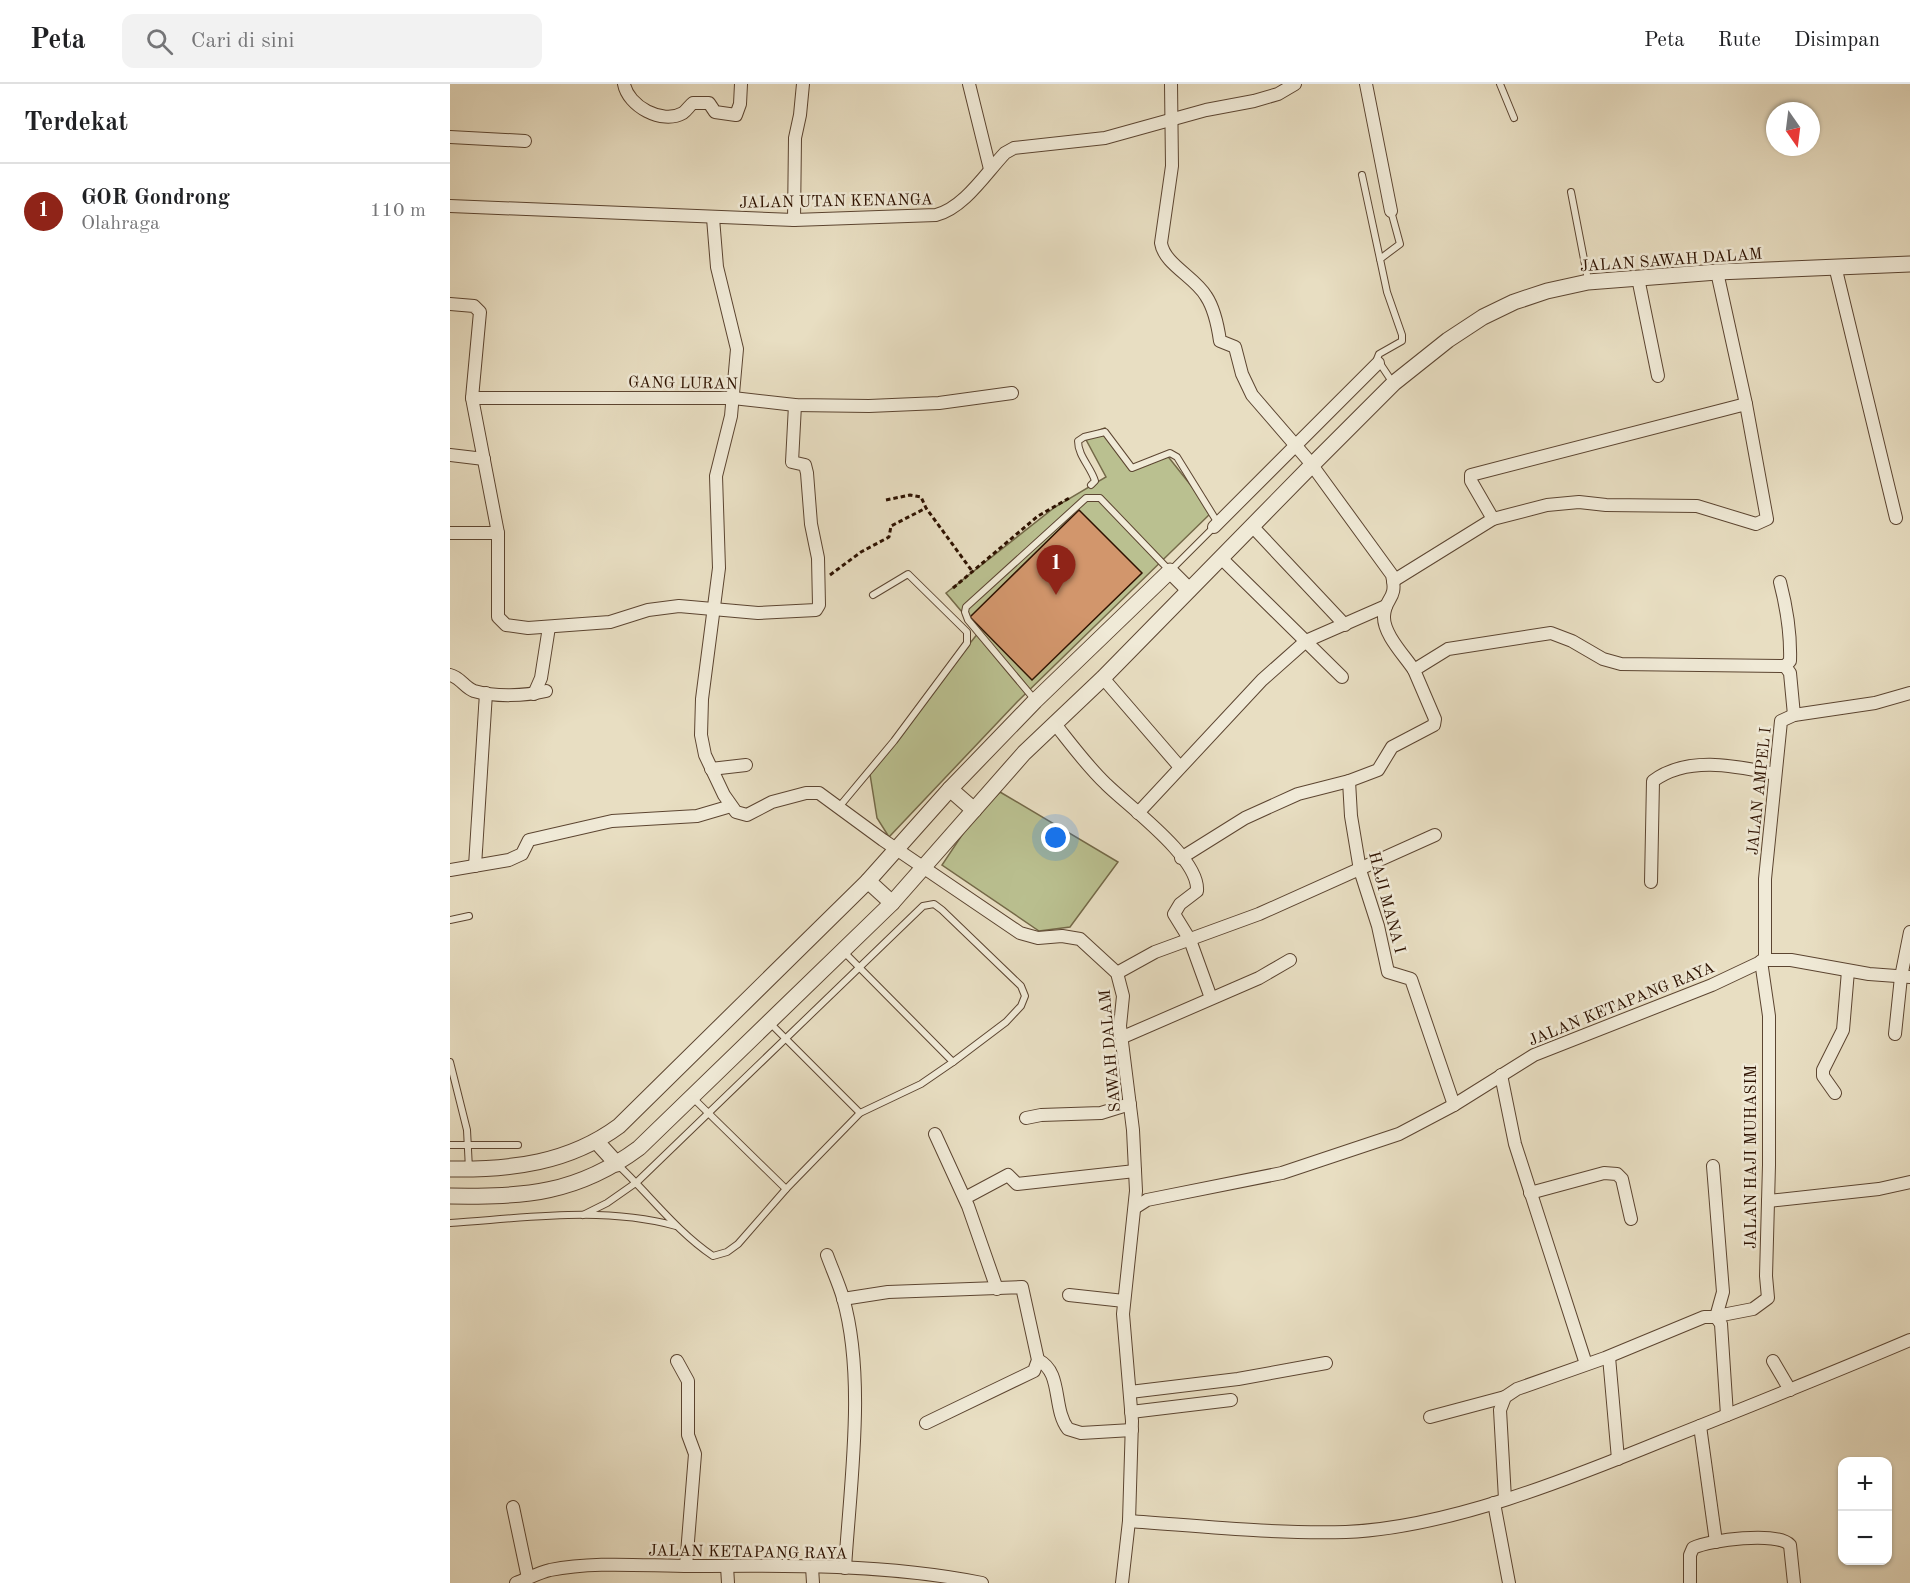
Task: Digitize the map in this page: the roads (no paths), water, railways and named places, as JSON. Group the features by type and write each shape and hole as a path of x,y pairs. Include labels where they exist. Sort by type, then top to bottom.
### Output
{"street":[{"path":"624,84 626,95 643,109 672,116 683,113 693,103 709,103 716,112 736,115 740,104 741,84"},
{"path":"794,220 795,138 803,84"},
{"path":"969,84 990,169"},
{"path":"1171,84 1172,166 1161,243 1162,252 1189,275 1207,296 1220,341 1236,349 1242,374 1252,395 1304,456 1392,575 1392,598 1386,606 1384,616 1386,628 1414,670 1435,718 1434,725 1392,747 1378,770 1349,781 1298,794 1245,818 1181,858"},
{"name":"JALAN UTAN KENANGA","path":"450,206 794,220 943,213 960,202 1005,153 1026,145 1105,138 1262,99 1278,94 1295,84"},
{"path":"1366,84 1391,211"},
{"path":"450,137 525,141"},
{"path":"450,870 509,860 522,854 529,840 612,821 697,816 731,806 711,769 701,735 702,699 719,568 716,476 729,424 737,349 717,267 713,218"},
{"name":"JALAN SAWAH DALAM","path":"1177,578 1221,558 1252,526 1304,456 1391,380 1483,317 1547,291 1587,278 1638,278 1718,272 1910,264"},
{"path":"1835,267 1896,518"},
{"path":"1393,581 1493,519 1547,505 1580,502 1606,505 1697,506 1741,520 1763,523 1767,519 1718,272"},
{"path":"1638,278 1658,376"},
{"path":"450,304 474,306 480,312 472,398 498,533 498,617 506,625 549,627 610,621 648,610 679,606 758,613 816,610 819,605 818,550 811,524 807,473 805,465 792,462 795,405"},
{"path":"1214,526 1304,456 1380,366"},
{"name":"GANG LURAN","path":"472,398 733,398 795,405 939,403 1012,393"},
{"path":"1493,519 1471,481 1471,476 1746,404"},
{"path":"450,455 484,459"},
{"path":"1252,526 1345,625"},
{"path":"450,532 498,533"},
{"path":"1221,558 1342,677"},
{"path":"450,1169 515,1167 577,1151 607,1153 653,1135 843,951 1024,753 1103,678 1177,578"},
{"path":"450,1196 542,1192 587,1179 639,1108 870,883 900,852 950,789 1035,701 1177,578"},
{"path":"1414,670 1448,649 1551,633 1572,641 1603,659 1620,664 1785,666 1790,661 1791,635 1780,582"},
{"path":"1138,813 1179,766 1262,680 1306,642 1386,606"},
{"path":"450,675 472,690 486,693 540,693 549,627"},
{"path":"1785,666 1790,673 1794,716"},
{"path":"1103,678 1179,766"},
{"path":"475,866 486,693"},
{"name":"JALAN AMPEL I","path":"1763,960 1765,879 1781,721 1794,716 1864,705 1910,693"},
{"path":"1055,724 1104,782 1171,842 1181,858 1197,887 1194,894 1175,910 1174,915 1190,940 1210,998"},
{"path":"711,769 746,765"},
{"path":"1651,882 1653,781 1665,773 1695,765 1738,767 1775,774"},
{"name":"HAJI MANA I","path":"1349,781 1351,816 1360,870 1378,926 1388,972 1411,980 1454,1105"},
{"path":"950,789 974,810"},
{"name":"SAWAH DALAM","path":"731,806 736,812 747,815 772,802 813,792 819,793 900,852 1020,933 1038,939 1062,936 1080,939 1117,974 1124,996 1120,1019 1130,1104 1136,1207"},
{"path":"1117,974 1155,952 1259,914 1435,835"},
{"path":"870,883 890,901"},
{"path":"1895,1034 1906,977 1910,932"},
{"path":"1123,1037 1259,978 1290,960"},
{"name":"JALAN KETAPANG RAYA","path":"1136,1207 1147,1200 1236,1184 1335,1156 1399,1134 1454,1105 1552,1047 1712,985 1763,960 1791,960 1848,971 1906,977"},
{"name":"JALAN HAJI MUHASIM","path":"1717,1317 1753,1309 1768,1298 1766,1276 1769,1016 1763,960"},
{"path":"1835,1093 1823,1076 1823,1070 1843,1030 1848,971"},
{"path":"1502,1075 1515,1144 1586,1364"},
{"path":"1026,1118 1041,1115 1101,1113 1130,1104"},
{"path":"935,1134 965,1198 997,1289"},
{"path":"1713,1166 1723,1292 1717,1317 1721,1324 1728,1415"},
{"path":"965,1198 1008,1175 1017,1184 1135,1171"},
{"path":"1530,1193 1604,1173 1617,1174 1622,1179 1631,1219"},
{"path":"1768,1201 1879,1189 1910,1182"},
{"path":"1122,1583 1129,1521 1132,1430 1124,1301 1136,1207"},
{"path":"826,1255 843,1299 850,1348 854,1410 845,1568"},
{"path":"843,1299 888,1292 1022,1287 1038,1360 1034,1371 926,1423"},
{"path":"1069,1295 1124,1301"},
{"path":"1430,1417 1505,1397 1517,1389 1609,1357 1704,1317 1717,1317"},
{"path":"1129,1521 1224,1528 1347,1532 1417,1522 1499,1501 1618,1459 1910,1340"},
{"path":"1609,1357 1618,1459"},
{"path":"1038,1360 1048,1365 1052,1372 1059,1411 1068,1429 1081,1433 1132,1430"},
{"path":"676,1361 688,1381 688,1435 695,1454 686,1566"},
{"path":"1773,1361 1790,1390"},
{"path":"1130,1392 1238,1379 1326,1363"},
{"path":"1505,1397 1500,1410 1499,1501 1509,1583"},
{"path":"1131,1412 1231,1400"},
{"path":"1700,1426 1716,1542"},
{"path":"513,1507 533,1579"},
{"path":"1690,1583 1690,1555 1693,1548 1716,1542 1784,1539 1792,1551 1794,1583"},
{"name":"JALAN KETAPANG RAYA","path":"516,1583 580,1566 727,1566 845,1568 952,1577 982,1583"},
{"path":"727,1566 728,1583"},
{"path":"812,1567 813,1583"}],"lane":[{"path":"1500,84 1514,118"},
{"path":"1362,175 1387,292 1402,335 1402,340 1379,354 1380,366 1391,380"},
{"path":"1570,192 1587,278"},
{"path":"1380,259 1400,244 1391,211"},
{"path":"1035,701 968,620 964,612 966,607 1086,498 1100,498 1177,578 1216,520 1177,457 1170,453 1132,468 1105,432 1084,437 1078,441 1078,448 1095,481 1091,485"},
{"path":"839,807 894,741 968,644 967,632 908,574 873,595"},
{"path":"584,1215 607,1203 637,1182 923,906 934,904 1021,987 1025,996 1021,1006 1006,1022 953,1062 921,1084 860,1113 786,1189 738,1244 727,1252 713,1256 677,1227 637,1182 607,1153"},
{"path":"450,920 469,916"},
{"path":"843,951 953,1062"},
{"path":"769,1023 860,1113"},
{"path":"450,1062 469,1144 470,1169"},
{"path":"693,1098 786,1189"},
{"path":"450,1145 518,1145"},
{"path":"450,1223 584,1215 650,1219 677,1227"}],"place":[{"name":"GOR Gondrong","path":"1056,595"}]}
